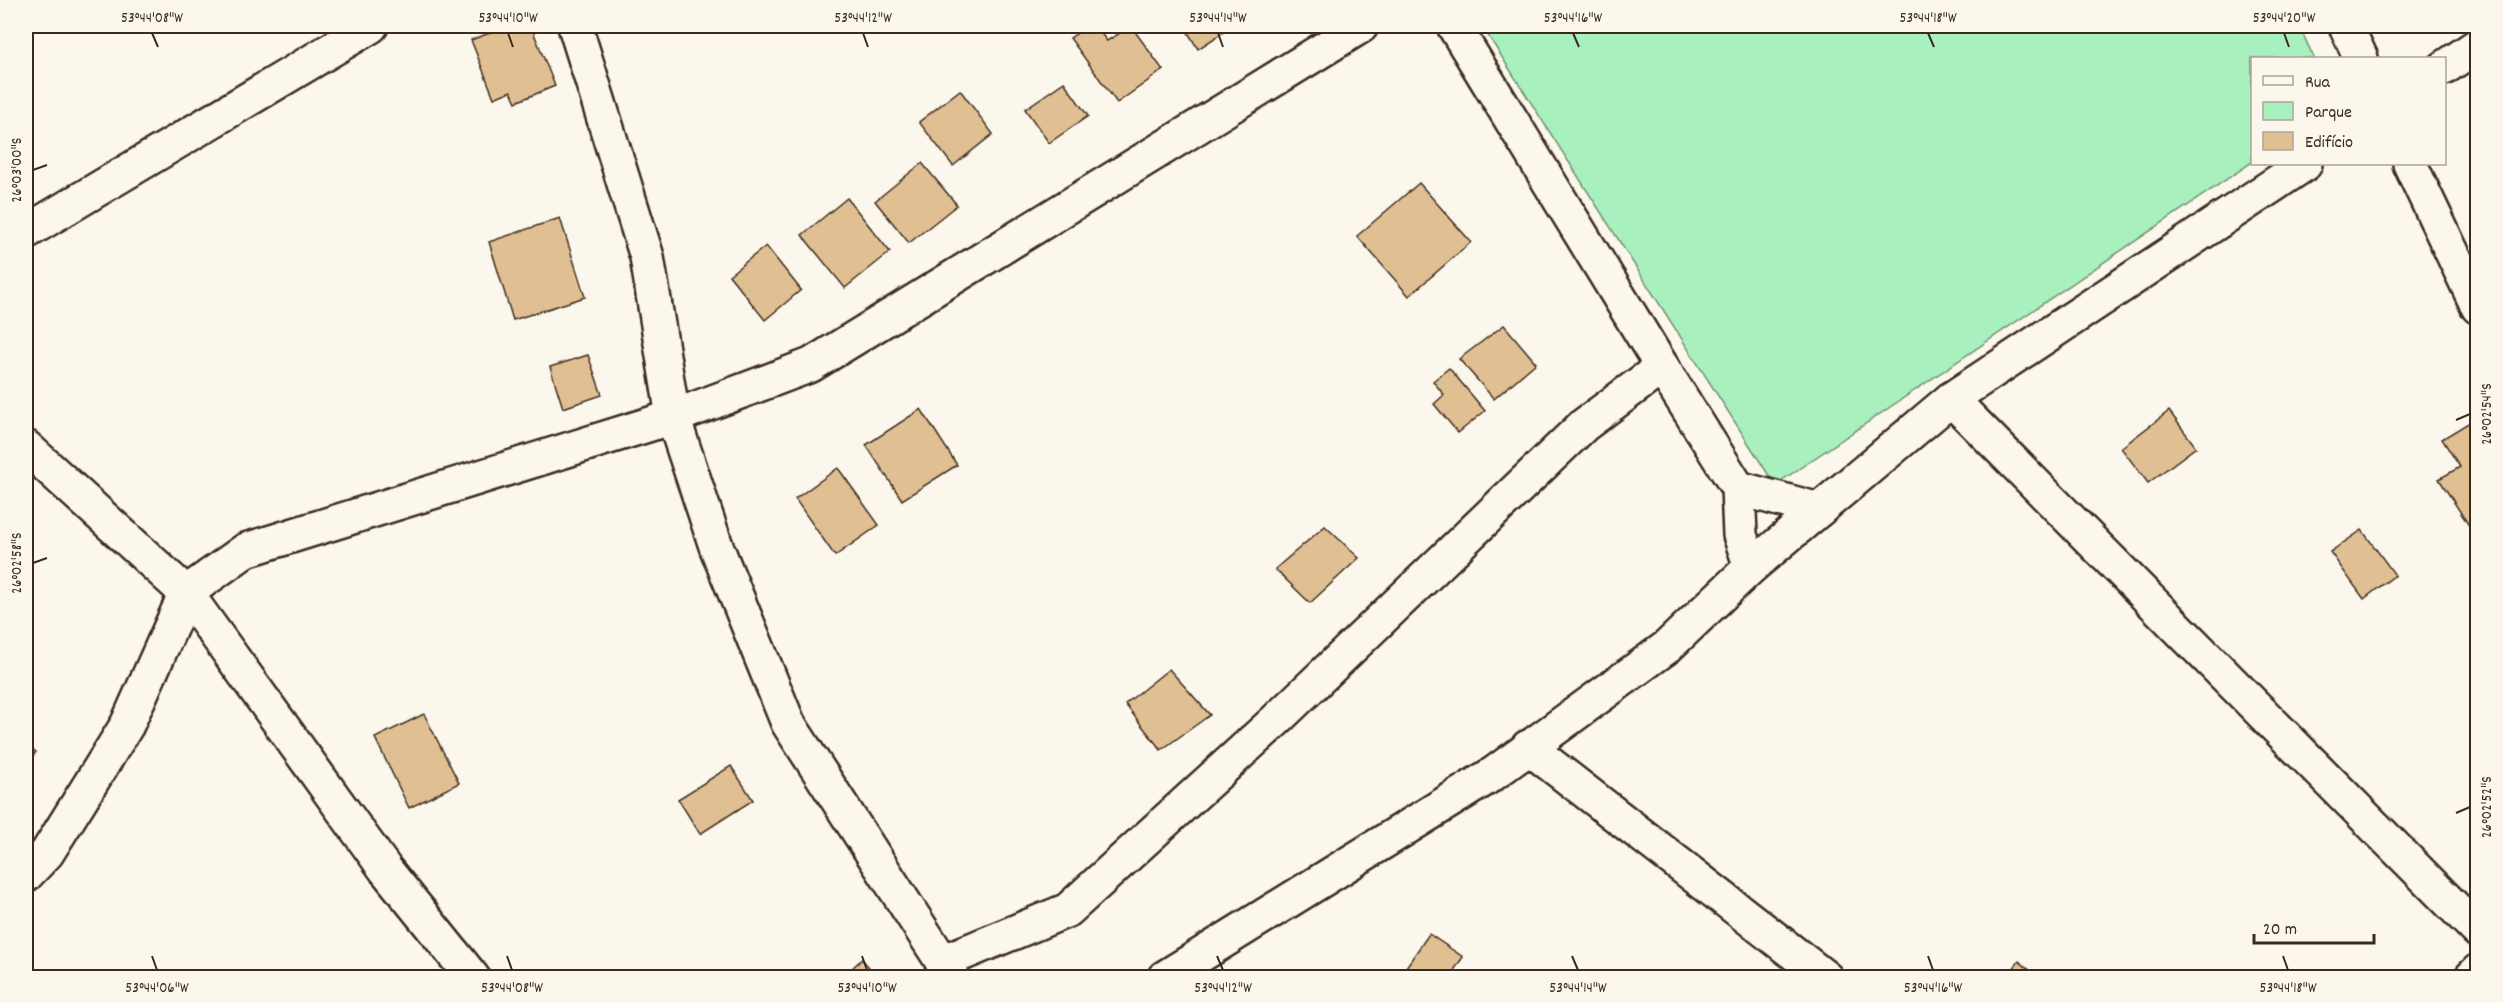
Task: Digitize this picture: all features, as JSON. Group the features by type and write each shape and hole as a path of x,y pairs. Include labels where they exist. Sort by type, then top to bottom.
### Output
{"street":[{"path":"26,232 370,26"},
{"path":"575,26 647,257 673,417 716,546 788,723 947,970 1068,910 1275,721 1584,425 1662,367"},
{"path":"26,875 47,853 127,725 186,593 246,550 673,417 811,365 1361,26"},
{"path":"1454,26 1738,488 1740,535 1751,567"},
{"path":"2346,26 2361,57"},
{"path":"2446,67 2478,45"},
{"path":"1164,978 1493,774 1667,647 1751,567 1951,399 2303,165"},
{"path":"2410,165 2478,308"},
{"path":"1951,399 2478,931"},
{"path":"26,447 186,593 386,870 473,978"},
{"path":"1738,488 1819,510"},
{"path":"1528,747 1826,978"},
{"path":"2471,978 2478,971"}],"green space":[{"path":"1482,26 2299,26 2314,57 2251,57 2251,163 1775,485"}],"building":[{"path":"508,26 531,26 555,86 516,102 511,91 494,98 471,40"},
{"path":"1088,26 1095,26 1107,41 1131,26 1163,70 1117,103 1070,38"},
{"path":"1184,26 1233,26 1198,49"},
{"path":"1064,82 1088,116 1049,143 1025,109"},
{"path":"960,90 993,134 953,166 919,122"},
{"path":"922,163 957,205 909,243 875,201"},
{"path":"1419,183 1471,242 1409,296 1357,236"},
{"path":"847,198 890,252 845,288 802,235"},
{"path":"560,218 585,297 513,320 489,242"},
{"path":"766,246 801,290 765,320 729,275"},
{"path":"1504,325 1536,363 1494,399 1459,359"},
{"path":"588,355 602,395 563,408 550,367"},
{"path":"1449,368 1485,411 1458,433 1434,404 1444,395 1433,381"},
{"path":"921,409 957,465 902,500 866,445"},
{"path":"2169,411 2196,447 2148,483 2121,448"},
{"path":"2478,417 2477,538 2439,479 2460,467 2442,439"},
{"path":"838,468 879,525 835,556 795,499"},
{"path":"1325,526 1359,558 1310,603 1275,569"},
{"path":"2362,530 2395,575 2364,599 2330,552"},
{"path":"1169,669 1210,715 1161,750 1125,704"},
{"path":"424,714 459,783 409,808 375,738"},
{"path":"26,745 36,752 26,766"},
{"path":"731,766 753,800 700,834 678,799"},
{"path":"1429,934 1463,957 1449,978 1421,978 1406,967"},
{"path":"862,959 878,978 841,978"},
{"path":"2019,961 2039,978 2006,978"}]}
